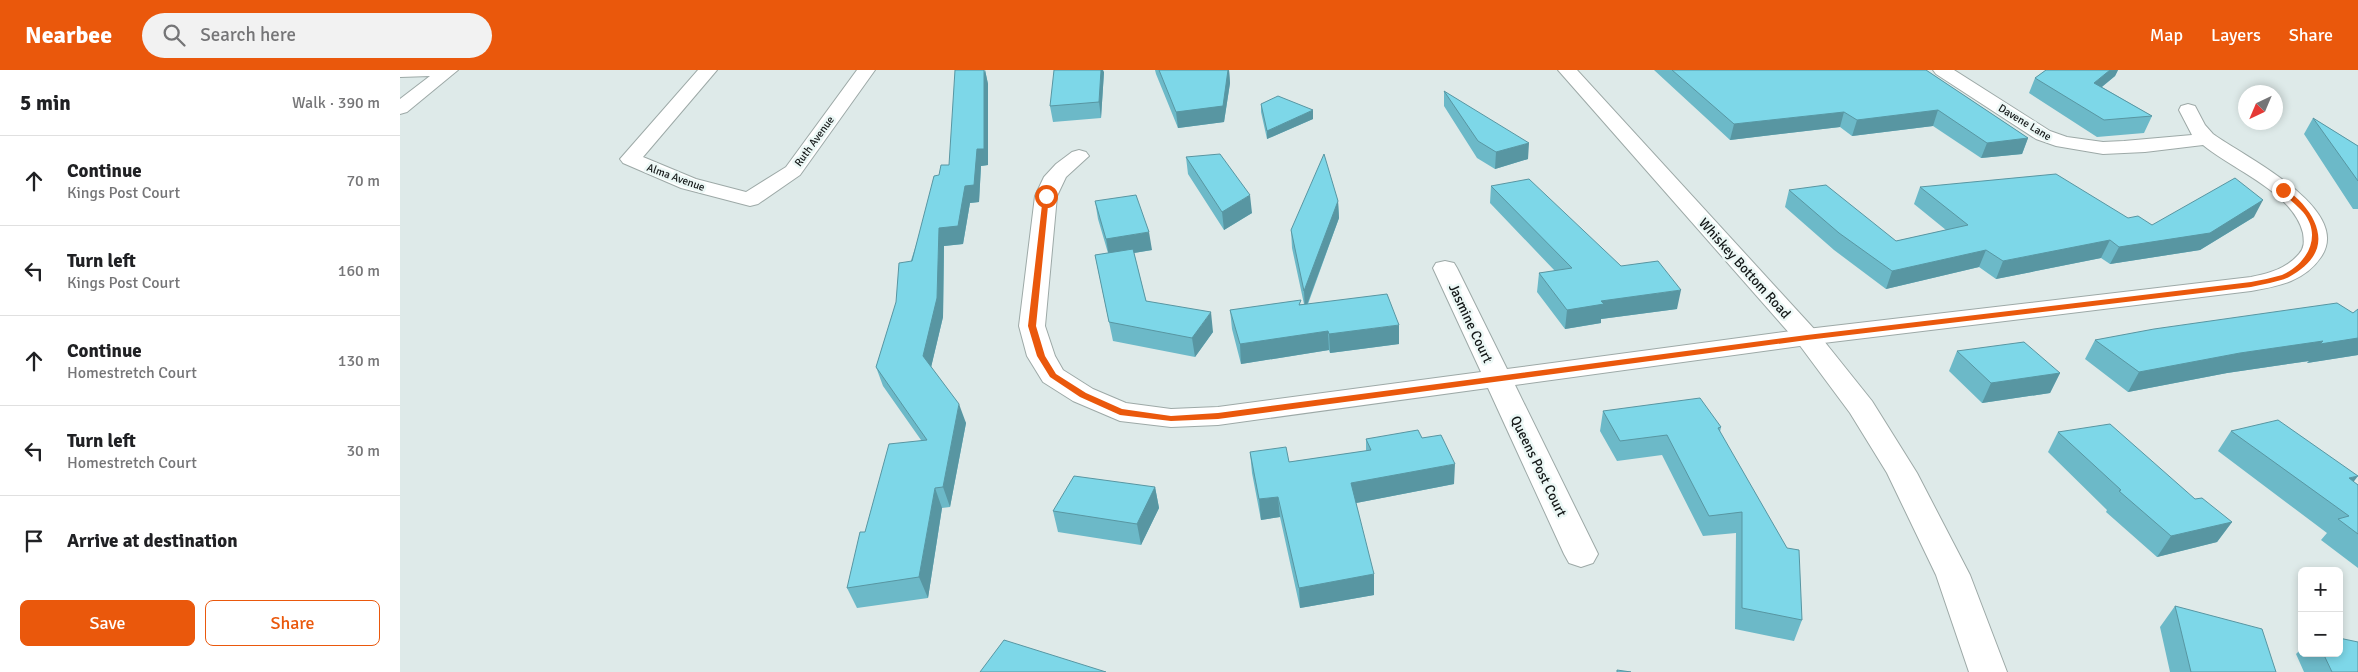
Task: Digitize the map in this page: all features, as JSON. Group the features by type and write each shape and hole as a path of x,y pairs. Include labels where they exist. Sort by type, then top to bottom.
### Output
{"street":[{"path":"400,72 442,70"},
{"path":"400,108 449,70"},
{"name":"Alma Avenue","path":"708,70 630,159 650,169 717,192 750,199"},
{"name":"Ruth Avenue","path":"750,199 793,171 866,70"},
{"name":"Whiskey Bottom Road","path":"1567,70 1807,337 1862,408 1902,474 1953,575 1988,672"},
{"name":"Davene Lane","path":"1942,70 2044,135 2058,141 2103,149 2207,139"},
{"path":"1079,156 1062,167 1052,180 1046,196 1032,326 1041,356 1053,376 1083,395 1120,412 1171,418 1218,416 1807,337 2251,284 2285,276 2304,262 2316,247 2315,230 2307,212 2283,190 2207,139 2193,124 2188,110"},
{"name":"Jasmine Court","path":"1445,268 1496,378"},
{"name":"Queens Post Court","path":"1496,378 1581,554"}],"building":[{"path":"955,70 984,70 984,149 977,149 974,185 965,186 958,226 939,228 937,298 923,356 959,404 943,487 935,488 919,577 847,588 860,532 865,532 889,444 927,440 876,367 896,302 899,263 912,261 934,176 939,175 941,165 949,165"},
{"path":"1054,70 1101,70 1099,102 1050,106"},
{"path":"1159,70 1228,70 1223,106 1176,112"},
{"path":"1672,70 1926,70 2028,138 1987,143 1938,110 1857,120 1844,112 1734,124"},
{"path":"2046,70 2110,70 2094,83 2152,116 2104,120 2035,78"},
{"path":"1444,91 1529,143 1496,152 1478,141"},
{"path":"1278,96 1313,110 1267,131 1261,104"},
{"path":"2313,118 2358,146 2358,181"},
{"path":"1220,154 1250,195 1222,212 1186,157"},
{"path":"1324,154 1338,201 1304,291 1291,230"},
{"path":"2056,174 2128,218 2138,216 2152,225 2235,178 2263,200 2210,233 2119,247 2110,240 2003,261 1986,250 1892,271 1839,233 1789,190 1826,185 1896,241 1968,225 1920,187"},
{"path":"1529,179 1621,266 1658,261 1681,290 1601,301 1604,304 1567,310 1539,273 1572,268 1491,186"},
{"path":"1136,195 1149,232 1106,239 1095,201"},
{"path":"1133,249 1146,301 1211,312 1192,338 1109,322 1095,255"},
{"path":"1387,294 1399,325 1329,334 1328,331 1240,344 1230,310 1301,300 1299,305"},
{"path":"2337,303 2353,313 2358,309 2358,338 2240,353 2139,372 2095,340 2154,329"},
{"path":"2024,342 2060,373 1991,383 1957,351"},
{"path":"1700,398 1721,427 1718,428 1787,548 1799,550 1802,620 1742,608 1742,512 1709,516 1667,435 1620,441 1603,411"},
{"path":"2278,420 2358,476 2349,478 2358,485 2358,534 2338,519 2349,516 2231,431"},
{"path":"2110,424 2195,499 2202,498 2232,522 2171,536 2119,491 2121,490 2058,432"},
{"path":"1418,430 1422,438 1441,435 1455,464 1351,483 1374,574 1299,588 1278,497 1259,499 1250,452 1286,447 1289,462 1371,450 1366,439"},
{"path":"1074,476 1155,487 1137,524 1053,511"},
{"path":"2175,606 2262,629 2276,672 2191,672"},
{"path":"2343,639 2358,642 2358,672 2332,672 2325,657 2343,657"},
{"path":"1004,640 1106,672 980,672"}],"route":[{"path":"1046,196 1032,326 1041,356 1053,376 1083,395 1120,412 1171,418 1218,416 1807,337 2251,284 2285,276 2304,262 2316,247 2315,230 2307,212 2283,190"}]}
